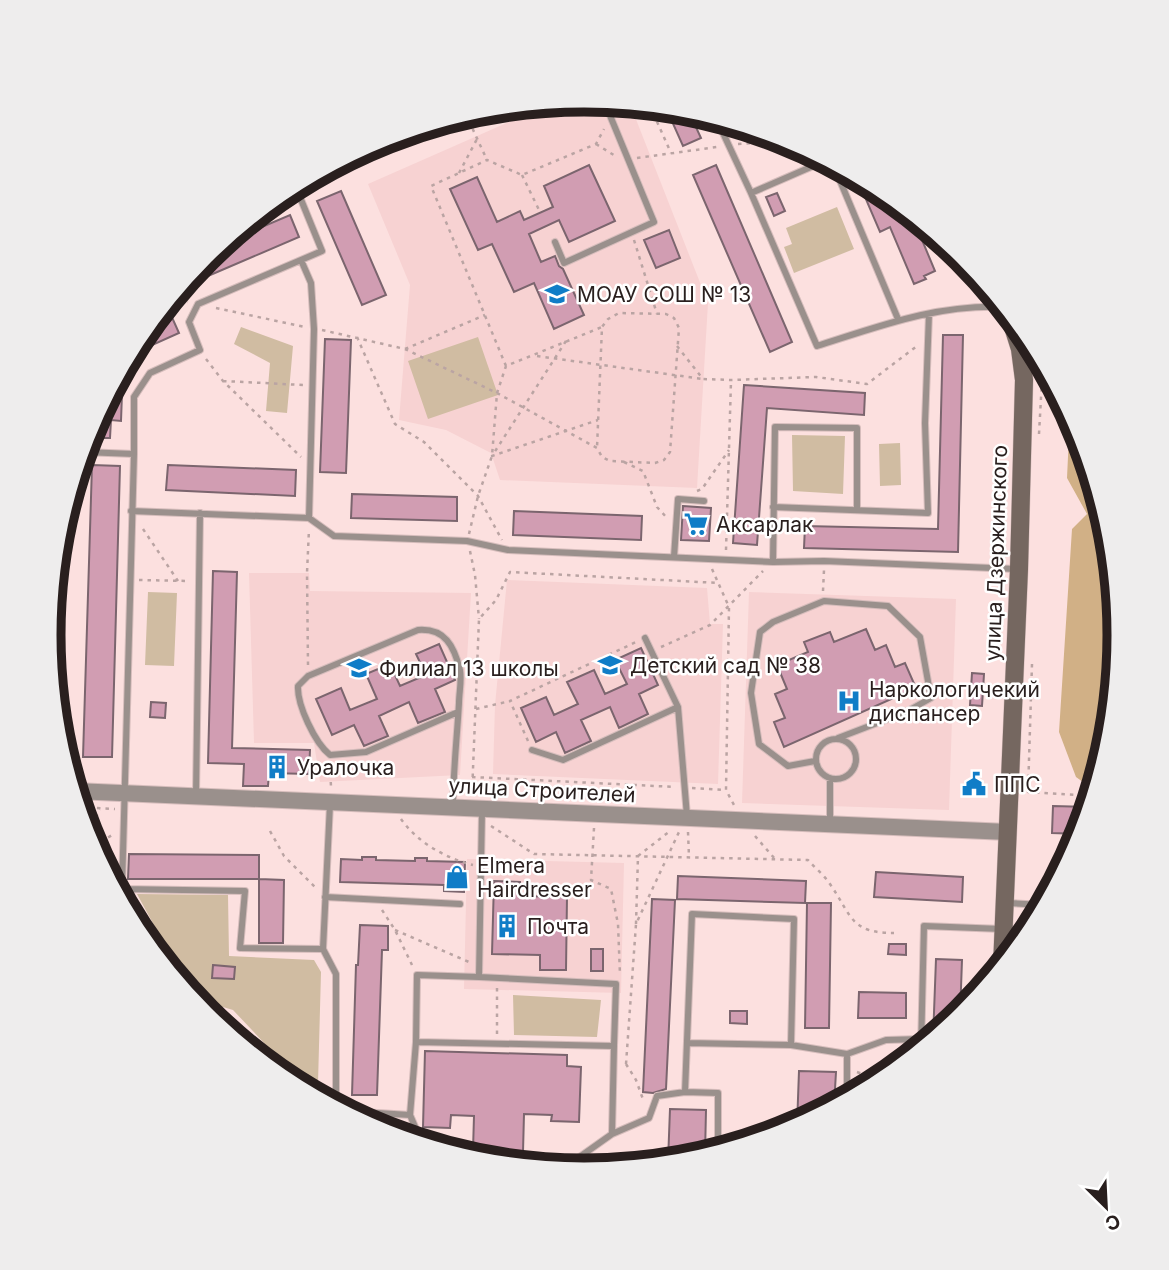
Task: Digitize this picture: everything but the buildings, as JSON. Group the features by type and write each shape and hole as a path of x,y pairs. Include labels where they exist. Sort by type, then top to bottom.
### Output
{"main road":[{"name":"улица Дзержинского","path":"1003,950 1024,380 1017,340"}],"street":[{"name":"улица Строителей","path":"86,793 123,801 196,796 330,796 479,813 594,814 1008,832"}],"lane":[{"path":"555,242 564,263 654,222 609,113"},
{"path":"722,131 817,346 898,319 992,306"},
{"path":"751,193 815,165"},
{"path":"839,178 898,319"},
{"path":"122,880 134,397 150,373 200,350 189,322 198,304 322,251 300,196"},
{"path":"301,260 311,283 313,329 309,518"},
{"path":"774,507 857,508 928,513 925,423 929,314"},
{"path":"773,562 775,427 858,428 857,508"},
{"path":"94,452 134,454"},
{"path":"674,557 678,499 704,501"},
{"path":"131,512 309,518 334,536 467,541 508,550 773,562 824,561 1019,569"},
{"path":"196,796 200,513"},
{"path":"815,761 788,766 759,744 751,694 760,632 773,622 824,601 888,606 920,636 931,698 906,712 826,740 817,749 815,761 820,773 830,779 844,778 855,769 857,756 851,744 838,738"},
{"path":"453,808 461,672 446,637 432,629 418,630 308,676 298,686 298,697 320,747 330,755 366,752 458,712"},
{"path":"645,638 678,707 687,818"},
{"path":"532,750 563,760 678,707"},
{"path":"830,779 830,824"},
{"path":"330,796 323,949 336,974 336,1095"},
{"path":"479,813 479,977"},
{"path":"127,889 244,891 240,948 323,949"},
{"path":"325,897 460,904"},
{"path":"1005,903 1033,904"},
{"path":"685,1092 692,915 794,919 791,1045"},
{"path":"921,1035 924,926 1004,929"},
{"path":"416,1130 410,1115 416,1042 417,975 616,984 612,1134"},
{"path":"687,1043 791,1045 848,1054 886,1040 916,1039"},
{"path":"416,1042 614,1046"},
{"path":"847,1087 848,1054"},
{"path":"578,1158 612,1134 649,1118 657,1096 685,1092 718,1094 718,1139 723,1139"},
{"path":"372,1113 410,1115"}],"path":[{"path":"522,175 596,144 611,116"},
{"path":"655,116 671,153"},
{"path":"471,125 487,160 522,175 540,212"},
{"path":"460,173 477,139"},
{"path":"596,144 615,157 629,159 761,143"},
{"path":"487,160 431,186 506,366 497,393 492,456"},
{"path":"632,232 657,314"},
{"path":"182,301 405,349 497,393 597,448"},
{"path":"620,313 657,314 674,318 679,328 670,452 664,460 655,463 610,461 602,457 597,448 603,327 608,319 620,313"},
{"path":"405,349 485,315"},
{"path":"506,366 603,327"},
{"path":"357,337 395,424 424,442 478,496 508,550"},
{"path":"534,355 703,379 816,377 867,384 928,338"},
{"path":"566,341 492,456 478,496 467,541 475,575 480,619 472,777 479,813 534,854 808,860 830,883 843,908 858,926 876,933 894,933"},
{"path":"677,346 703,379"},
{"path":"200,350 223,381 309,465"},
{"path":"726,560 731,380"},
{"path":"223,381 311,385"},
{"path":"1039,437 1042,381"},
{"path":"492,456 598,420"},
{"path":"678,499 702,488 729,450"},
{"path":"623,462 643,471 657,508 676,528"},
{"path":"131,512 178,581"},
{"path":"308,676 309,518"},
{"path":"708,559 729,607 726,790 742,820 775,859"},
{"path":"824,561 824,601"},
{"path":"651,651 710,625 773,562"},
{"path":"480,619 496,600 510,572 719,583"},
{"path":"129,580 199,582"},
{"path":"476,709 510,701 645,638"},
{"path":"1032,654 1028,792 1082,795"},
{"path":"510,701 532,750"},
{"path":"330,755 330,796"},
{"path":"472,777 726,790"},
{"path":"91,809 100,810 123,801"},
{"path":"95,819 100,810"},
{"path":"594,814 591,880 611,889 618,924 620,983"},
{"path":"638,856 687,818"},
{"path":"636,924 666,856 687,818"},
{"path":"687,818 689,857"},
{"path":"414,819 401,819 409,831 432,848 456,861 481,867"},
{"path":"103,840 123,827"},
{"path":"270,831 284,856 325,897"},
{"path":"626,1064 638,856"},
{"path":"374,900 395,930 417,975"},
{"path":"395,930 479,967"},
{"path":"497,978 497,1043"},
{"path":"622,1055 647,1108"},
{"path":"847,1067 867,1075"}],"shaded area":[{"name":"МОАУ СОШ № 13","path":"584,112 634,114 708,303 697,488 500,480 491,453 446,430 399,420 410,285 368,184 524,115"},
{"path":"837,207 854,249 794,273 784,247 792,244 786,228"},
{"path":"241,327 293,346 287,413 266,411 270,363 234,344"},
{"path":"478,337 498,395 428,419 408,361"},
{"path":"792,435 845,436 843,494 793,491"},
{"path":"1069,437 1098,533 1107,601 1107,669 1098,737 1086,784 1076,777 1059,732 1072,529 1087,514 1067,478"},
{"path":"900,443 901,485 880,486 879,444"},
{"name":"Филиал 13 школы","path":"249,573 309,573 310,591 471,593 460,775 320,782 314,743 254,743"},
{"name":"Детский сад № 38","path":"507,580 707,588 710,624 723,624 718,784 493,774 495,705"},
{"path":"148,592 177,593 174,666 145,665"},
{"name":"Наркологичекий диспансер","path":"749,592 956,599 949,810 742,803"},
{"path":"467,859 624,863 621,993 464,989"},
{"path":"137,894 228,895 229,956 314,960 321,972 318,1083 281,1060 233,1010 218,1008 191,980 167,949"},
{"path":"513,995 601,1000 597,1037 514,1035"}],"place":[{"name":"МОАУ СОШ № 13","path":"557,294"},
{"name":"Аксарлак","path":"696,524"},
{"name":"Детский сад № 38","path":"610,665"},
{"name":"Филиал 13 школы","path":"359,668"},
{"name":"Наркологичекий диспансер","path":"849,701"},
{"name":"Уралочка","path":"277,767"},
{"name":"ППС","path":"974,784"},
{"name":"Elmera Hairdresser","path":"457,877"},
{"name":"Почта","path":"507,926"}]}
